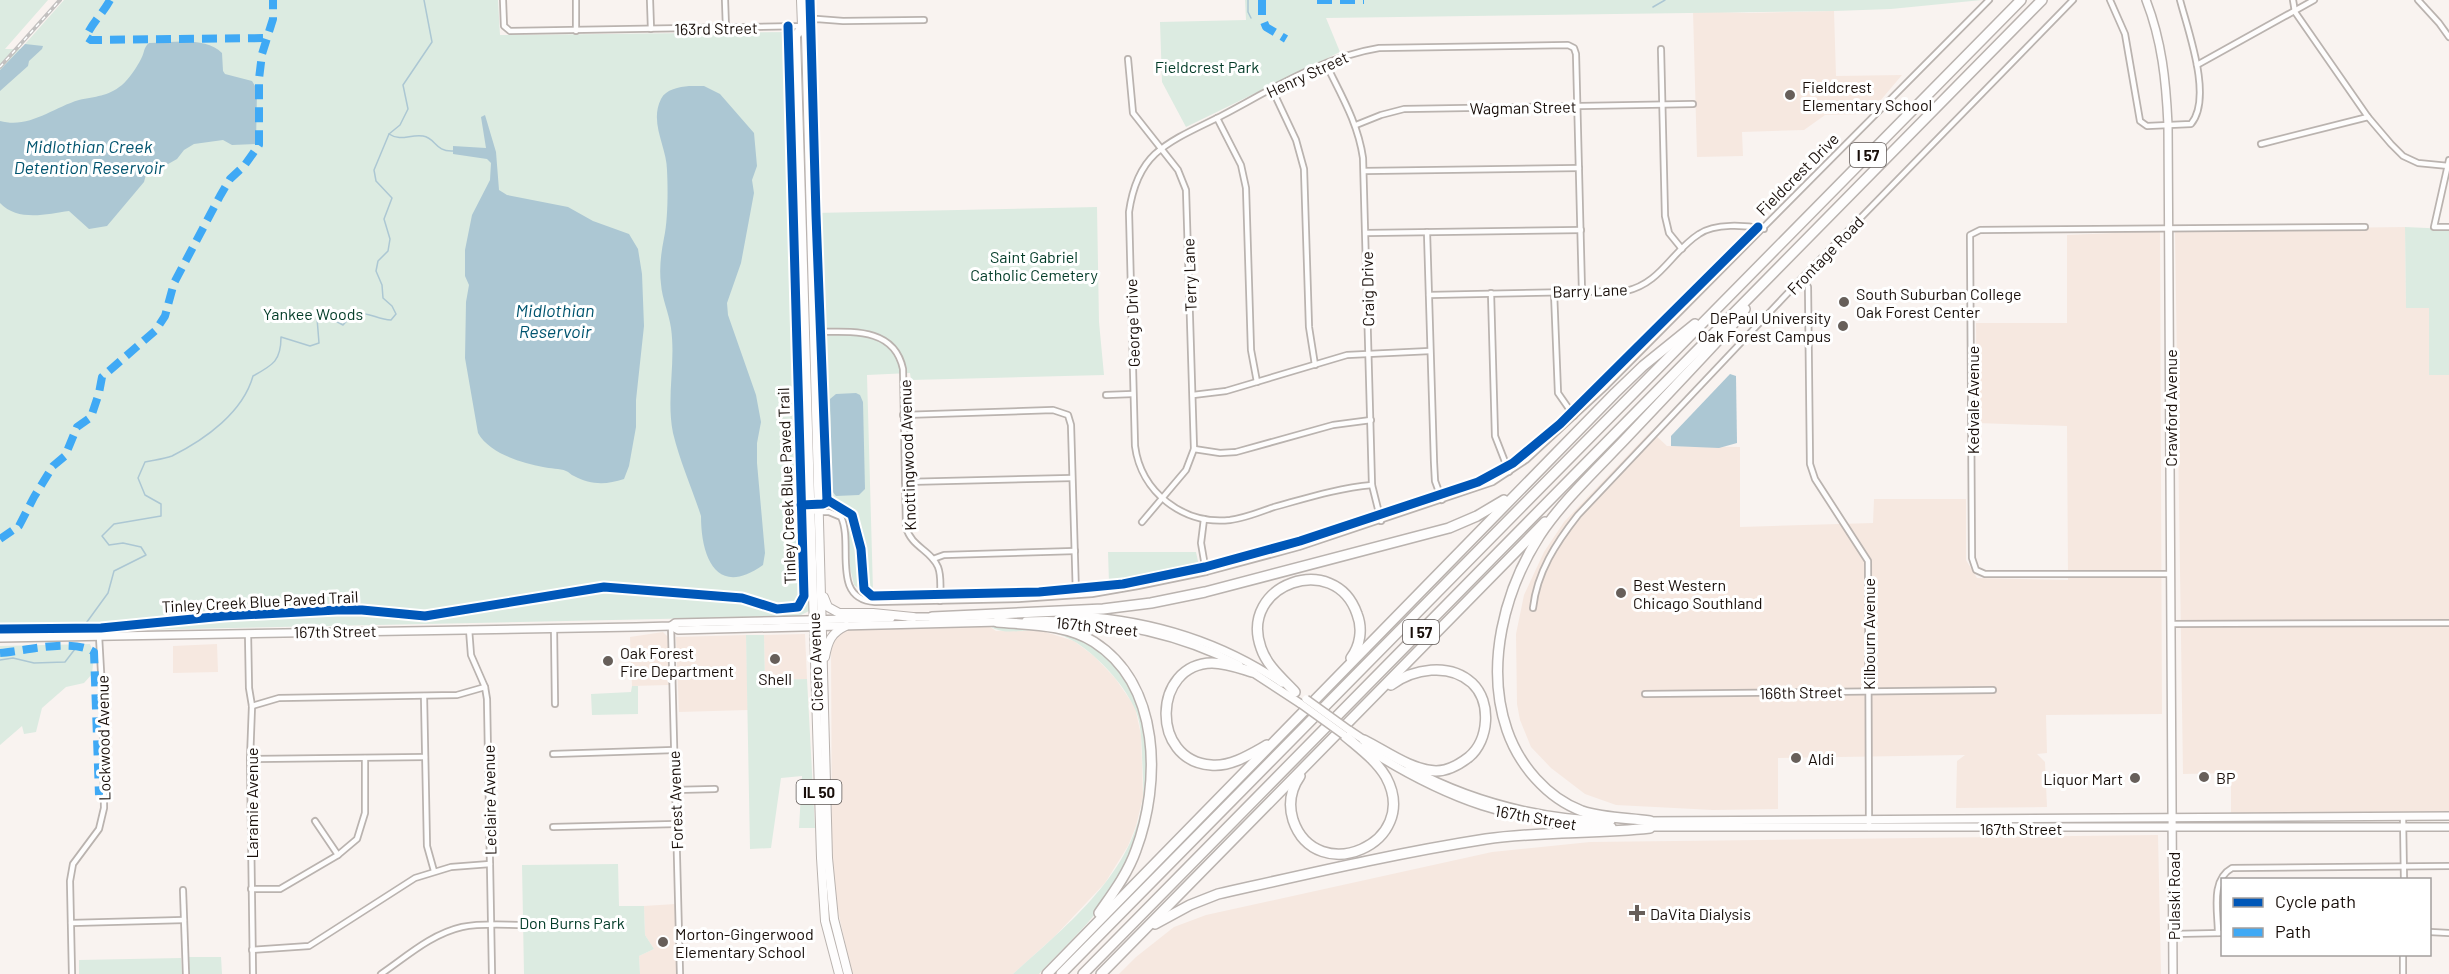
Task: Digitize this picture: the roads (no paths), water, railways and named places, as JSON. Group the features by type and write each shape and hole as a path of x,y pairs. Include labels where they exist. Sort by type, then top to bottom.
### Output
{"highway":[{"name":"I 57","path":"1061,974 2021,0"},
{"name":"I 57","path":"1083,974 2042,0"},
{"path":"1101,974 1583,484 1736,321 1758,289"},
{"path":"1047,974 1643,366 1689,328 1716,310"},
{"path":"932,617 1103,609 1151,603 1205,592 1449,528 1492,509 1530,480"},
{"path":"1583,484 1541,533 1524,562 1510,596 1499,654 1500,699 1512,745 1541,784 1564,802 1594,813 1650,824"},
{"path":"1295,692 1268,662 1261,648 1258,630 1260,616 1266,602 1278,590 1295,581 1315,580 1334,586 1350,600 1358,616 1360,633 1358,646 1334,680"},
{"path":"997,622 1057,627 1094,642 1121,665 1132,683 1149,730 1152,758 1149,801 1136,853 1113,893 1065,954"},
{"path":"1252,672 1226,664 1210,663 1196,667 1183,675 1172,687 1166,707 1167,730 1173,742 1185,755 1197,761 1211,765 1229,763 1266,745 1289,725"},
{"path":"1364,740 1424,769 1438,771 1451,768 1464,761 1483,741 1485,712 1481,696 1472,683 1459,675 1425,670 1395,682 1374,697"},
{"path":"1318,753 1314,761 1299,777 1292,791 1291,807 1296,827 1311,844 1331,853 1351,853 1367,848 1388,826 1393,807 1392,794 1378,766 1347,732"},
{"path":"1134,940 1160,920 1218,894 1485,839 1532,834 1619,831 1650,824"}],"main road":[{"name":"Cicero Avenue","path":"801,0 802,26 806,36 820,512 821,591 817,622 822,885 825,921 839,974"},
{"name":"Crawford Avenue","path":"2146,0 2162,53 2168,125 2172,818"},
{"name":"Cicero Avenue","path":"802,26 796,36 810,512 822,674 829,884 834,920 848,974"},
{"path":"821,591 828,607 839,613 873,613 913,617"},
{"name":"167th Street","path":"0,638 671,626 678,630 913,617 1041,614 1091,616 1145,624 1212,644 1256,666 1295,692 1304,702"},
{"name":"167th Street","path":"817,622 846,626 1041,620 1091,622 1143,630 1209,651 1252,672 1304,702 1419,781 1485,808 1532,820 1560,824 1869,828 2449,827"},
{"path":"822,674 829,639 837,630 846,626"},
{"name":"167th Street","path":"1347,732 1421,774 1487,801 1532,813 1559,817 1650,824 1869,819 2449,816"},
{"name":"Pulaski Road","path":"2172,818 2173,974"}],"street":[{"name":"163rd Street","path":"503,0 506,30 576,31 802,26 817,19 924,20"},
{"path":"576,0 576,31"},
{"path":"650,0 651,29"},
{"path":"725,0 726,28"},
{"name":"Fieldcrest Drive","path":"810,512 836,513 843,522 848,584 859,598 875,602 940,601 1076,595 1120,590 1206,572 1299,547 1484,486 1526,460 1574,416 1764,229 1989,0"},
{"name":"Frontage Road","path":"1533,608 1535,592 1546,563 1561,537 1578,515 1802,278 2073,0"},
{"path":"2110,0 2125,34 2140,121 2147,126 2191,124 2198,115 2200,97 2197,65 2180,0"},
{"path":"2293,0 2295,12 2368,117 2403,156 2418,163 2448,166"},
{"path":"2197,65 2314,0"},
{"path":"2418,0 2449,37"},
{"name":"Henry Street","path":"1161,150 1173,141 1272,89 1354,52 1379,48 1568,45 1574,48 1577,106"},
{"path":"1661,49 1665,221 1671,237 1682,249"},
{"name":"Terry Lane","path":"1128,59 1133,113 1178,170 1186,190 1193,395 1194,449 1186,470 1142,522"},
{"name":"Craig Drive","path":"1326,64 1356,125 1364,171 1372,485 1381,521"},
{"path":"1272,89 1296,141 1304,168 1309,327 1315,364"},
{"name":"Wagman Street","path":"1356,125 1391,111 1404,109 1693,104"},
{"path":"1577,106 1582,292"},
{"path":"2261,144 2368,117"},
{"path":"1217,118 1241,165 1246,188 1251,350 1257,382"},
{"name":"George Drive","path":"1161,150 1142,172 1129,212 1136,453 1148,482 1162,499"},
{"path":"2449,160 2434,227 2449,227"},
{"path":"1364,171 1579,168"},
{"name":"Barry Lane","path":"1429,295 1626,291 1640,288 1654,278 1700,233 1718,227 1749,226 1764,229"},
{"path":"2168,227 2365,227"},
{"name":"Kedvale Avenue","path":"2168,227 1974,231 1968,245 1972,338 1972,558 1976,570 1985,574 2171,574"},
{"path":"1366,233 1581,230"},
{"path":"1427,232 1434,471 1442,500"},
{"name":"Kilbourn Avenue","path":"1802,278 1809,287 1810,464 1815,479 1868,561 1869,828"},
{"path":"1554,292 1558,393 1574,416"},
{"path":"1491,293 1495,436 1499,452 1509,472"},
{"name":"Knottingwood Avenue","path":"814,332 868,333 885,340 901,361 908,534 918,548 933,559"},
{"path":"1193,395 1219,392 1347,355 1430,351"},
{"path":"1106,395 1133,394"},
{"path":"903,415 1053,410 1063,411 1068,415 1071,425 1076,595"},
{"path":"1194,449 1220,453 1236,452 1333,425 1371,420"},
{"path":"905,482 1072,478"},
{"path":"1162,499 1184,512 1204,519 1232,519 1330,491 1372,485"},
{"path":"1204,519 1201,543 1206,572"},
{"path":"940,601 940,575 933,559 944,555 1075,551"},
{"path":"2171,624 2449,623"},
{"name":"Forest Avenue","path":"671,626 680,974"},
{"path":"554,628 555,704"},
{"name":"Leclaire Avenue","path":"469,629 471,655 485,687 492,974"},
{"name":"Laramie Avenue","path":"248,633 249,688 252,706 250,759 253,974"},
{"name":"Lockwood Avenue","path":"72,974 69,881 73,864 99,829 104,808 103,707 99,636"},
{"path":"252,706 279,698 462,694 485,687"},
{"name":"166th Street","path":"1645,694 1993,690"},
{"path":"424,696 427,846 434,871"},
{"path":"553,754 674,750"},
{"path":"250,759 425,757"},
{"path":"251,889 280,889 338,855 357,839 364,821 365,758"},
{"path":"675,789 715,789"},
{"path":"2403,817 2404,878"},
{"path":"315,821 338,855"},
{"path":"553,827 676,824"},
{"path":"252,950 309,946 406,882 434,871 461,865 490,864"},
{"path":"2173,934 2220,933 2219,880 2227,871 2237,867 2449,866"},
{"path":"183,890 186,974"},
{"path":"71,923 184,920"},
{"path":"381,974 444,933 464,927 524,925"},
{"path":"2431,932 2449,933"},
{"path":"2403,956 2403,974"}],"water":[{"name":"Midlothian Creek Detention Reservoir","path":"197,42 207,44 222,53 225,74 252,81 257,89 256,144 232,145 223,140 194,144 184,150 177,159 154,172 147,171 144,182 107,226 89,229 69,211 24,215 7,209 0,203 0,121 11,123 31,120 79,100 111,92 130,76 149,43"},
{"name":"Midlothian Creek Detention Reservoir","path":"25,44 43,46 29,61 28,66 0,91 0,70"},
{"path":"689,86 704,86 720,94 754,133 757,166 752,180 754,193 741,263 727,303 728,315 756,395 761,422 757,443 757,463 765,553 763,565 747,574 734,577 723,575 708,559 704,546 701,516 679,454 671,420 672,341 660,273 667,214 667,170 657,117 661,99 666,93"},
{"name":"Midlothian Reservoir","path":"485,115 496,152 499,190 507,195 568,207 593,221 629,234 638,249 642,274 644,326 636,400 636,427 629,466 624,479 605,483 593,482 580,479 564,470 525,463 506,456 490,446 478,433 465,358 466,302 469,285 465,276 465,250 472,215 490,180 491,163 487,159 453,154 453,146 486,148 481,117"},
{"path":"1730,374 1736,376 1737,443 1719,448 1671,446 1671,436"},
{"path":"856,393 860,395 863,402 865,489 859,495 836,496 832,491 830,399 836,394"}],"waterway":[{"path":"84,626 108,593 114,571 146,555 141,547 123,543 109,545 102,536 114,524 161,516 161,504 145,495 138,478 145,462 172,456 198,441 222,423 241,401 253,376 266,369 277,357 281,337 310,346 319,343 317,318 332,319 343,325 354,313 391,320 396,314 392,306 383,298 382,285 376,271 378,261 388,251 390,239 384,219 392,198 376,181 374,170 389,134 400,125 408,109 403,85 432,42 424,0"},
{"path":"1248,0 1248,12 1251,18"},
{"path":"1653,7 1665,0"},
{"path":"389,134 402,138 427,137 439,147 453,151"},
{"path":"0,660 13,658 34,663 65,662 75,649"}],"railway":[{"path":"0,67 60,0"}],"place":[{"name":"Fieldcrest Elementary School","path":"1790,95"},
{"name":"South Suburban College Oak Forest Center","path":"1844,302"},
{"name":"DePaul University Oak Forest Campus","path":"1843,326"},
{"name":"Best Western Chicago Southland","path":"1621,593"},
{"name":"Shell","path":"775,659"},
{"name":"Oak Forest Fire Department","path":"608,661"},
{"name":"Aldi","path":"1796,758"},
{"name":"BP","path":"2204,777"},
{"name":"Liquor Mart","path":"2135,778"},
{"name":"DaVita Dialysis","path":"1637,913"},
{"name":"Morton-Gingerwood Elementary School","path":"663,942"}],"park label":[{"name":"Fieldcrest Park","path":"1207,66"},
{"name":"Saint Gabriel Catholic Cemetery","path":"1034,265"},
{"name":"Yankee Woods","path":"313,313"},
{"name":"Don Burns Park","path":"572,922"}]}
